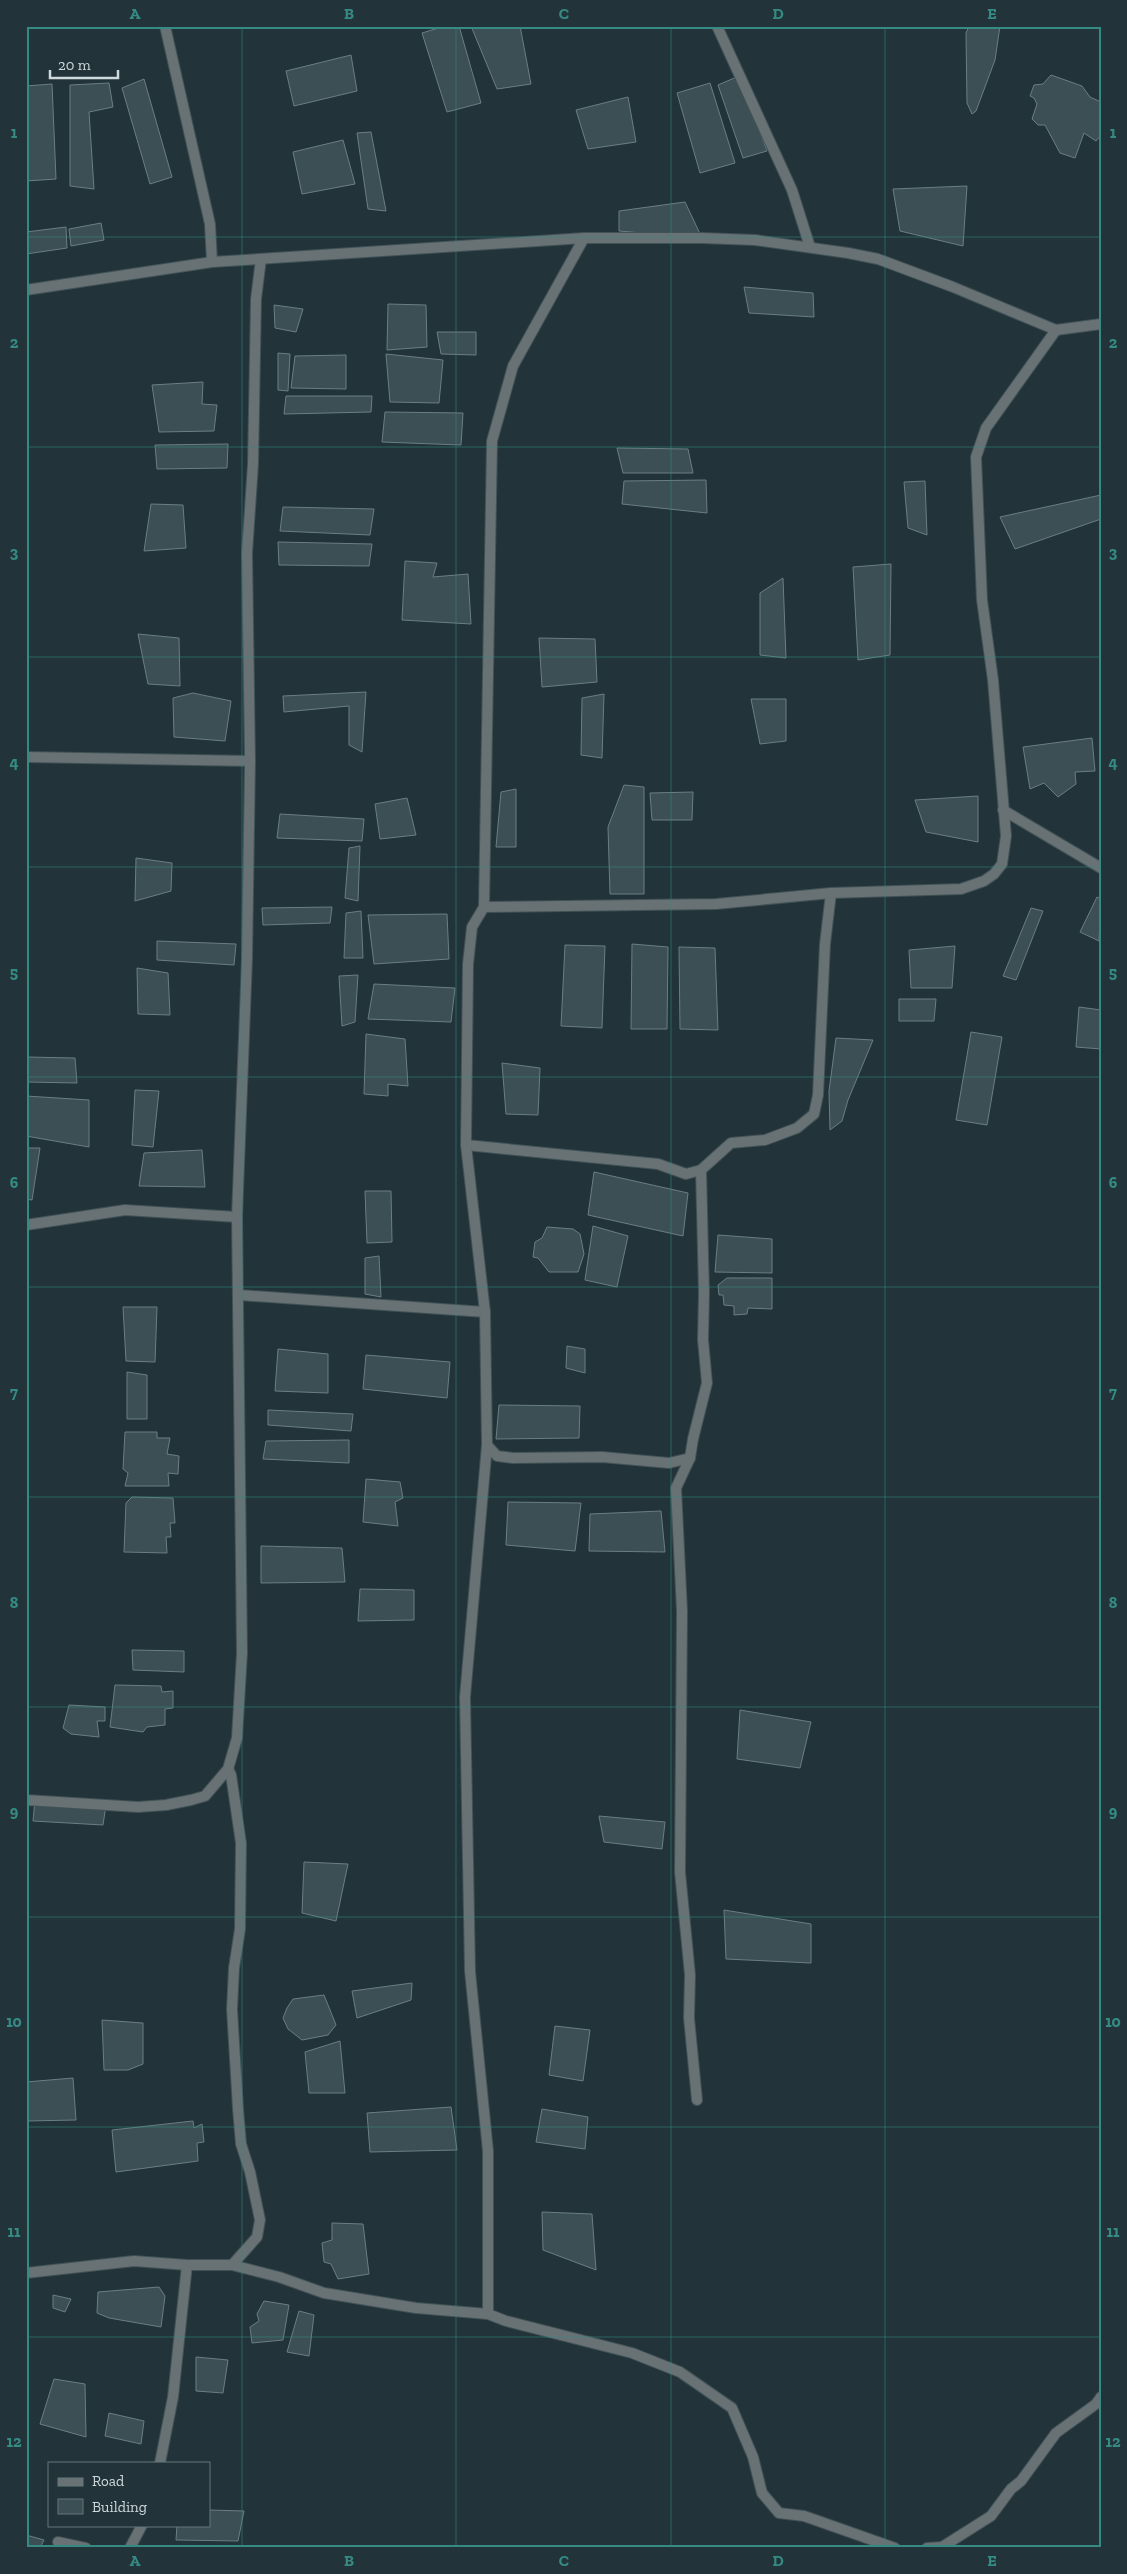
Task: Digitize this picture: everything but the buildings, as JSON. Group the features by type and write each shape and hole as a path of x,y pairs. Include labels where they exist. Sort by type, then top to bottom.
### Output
{"street":[{"path":"165,26 210,224 212,262"},
{"path":"717,26 792,190 810,247"},
{"path":"26,290 212,262 584,238 702,238 755,240 878,259 1027,316 1056,330 1101,324"},
{"path":"488,2314 488,2151 470,1971 465,1697 487,1445 485,1312 466,1145 468,964 472,927 484,907 492,442 513,366 584,238"},
{"path":"26,1800 138,1807 166,1805 205,1796 228,1769 237,1738 242,1653 238,1217 247,959 250,761 247,553 253,464 256,299 261,259"},
{"path":"484,907 716,904 831,893 961,889 984,880 1002,864 1006,836 993,680 982,600 976,457 986,428 1056,330"},
{"path":"26,757 250,761"},
{"path":"1004,810 1101,868"},
{"path":"466,1145 658,1164 686,1174 702,1170 731,1143 765,1140 797,1128 814,1114 818,1095 825,944 831,893"},
{"path":"697,2100 690,2018 690,1966 680,1872 682,1611 676,1488 690,1458 693,1439 708,1383 703,1340 702,1170"},
{"path":"26,1225 125,1210 238,1217"},
{"path":"239,1295 485,1312"},
{"path":"487,1445 497,1456 513,1458 602,1457 669,1463 690,1458"},
{"path":"228,1769 233,1784 241,1843 240,1929 234,1968 232,2010 239,2118 241,2144 250,2172 260,2220 257,2237 232,2265"},
{"path":"26,2273 134,2261 187,2265 232,2265 279,2277 324,2293 416,2308 488,2314 506,2321 632,2353 680,2372 732,2408 753,2457 762,2493 779,2513 804,2516 895,2548"},
{"path":"160,2462 173,2397 187,2265"},
{"path":"927,2548 942,2547 991,2516 1011,2489 1021,2481 1056,2432 1096,2404 1101,2397"},
{"path":"130,2548 141,2526"},
{"path":"58,2542 86,2548"}]}
